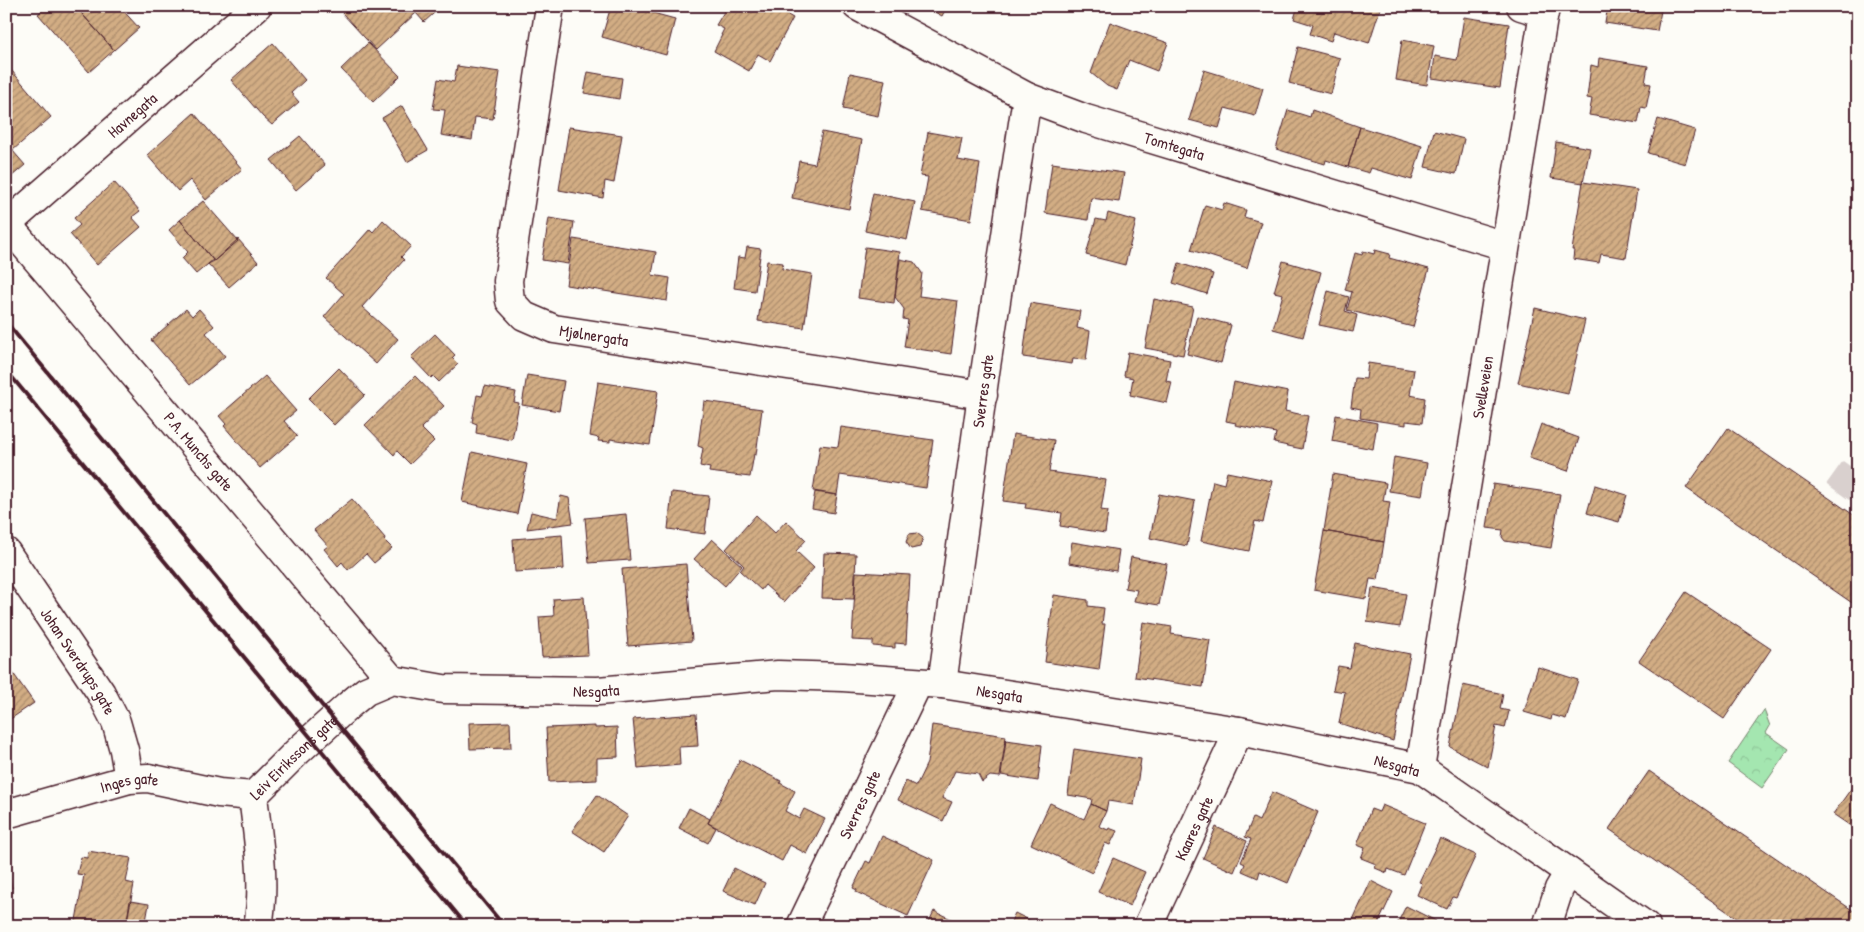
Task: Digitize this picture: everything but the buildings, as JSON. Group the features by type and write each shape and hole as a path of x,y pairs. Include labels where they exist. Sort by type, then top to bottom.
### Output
{"street":[{"name":"Havnegata","path":"7,223 258,6"},
{"name":"Mjølnergata","path":"550,6 508,281 510,301 524,316 554,329 983,395"},
{"name":"Tomtegata","path":"857,6 1027,97 1086,119 1505,246"},
{"name":"Svelleveien","path":"1420,768 1505,246 1537,9"},
{"name":"Sverres gate","path":"801,926 930,683 983,395 1027,97"},
{"name":"P.A. Munchs gate","path":"7,223 392,680"},
{"name":"Johan Sverdrups gate","path":"6,552 102,693 116,722 124,750 128,779"},
{"name":"Nesgata","path":"392,680 443,689 598,691 778,675 930,683 1239,730 1420,768 1646,926"},
{"name":"Leiv Eirikssons gate","path":"258,926 261,870 253,796 298,751 349,705 366,691 392,680"},
{"name":"Kaares gate","path":"1148,926 1239,730"},
{"name":"Inges gate","path":"6,814 128,779 148,778 210,792 253,796"},
{"path":"1547,926 1559,889 1569,872"}],"green space":[{"path":"1764,710 1770,726 1766,733 1789,749 1762,788 1728,763"}],"tunnel":[{"path":"1838,492 1858,464"}],"railway":[{"path":"6,322 504,926"},
{"path":"6,370 467,926"}]}
